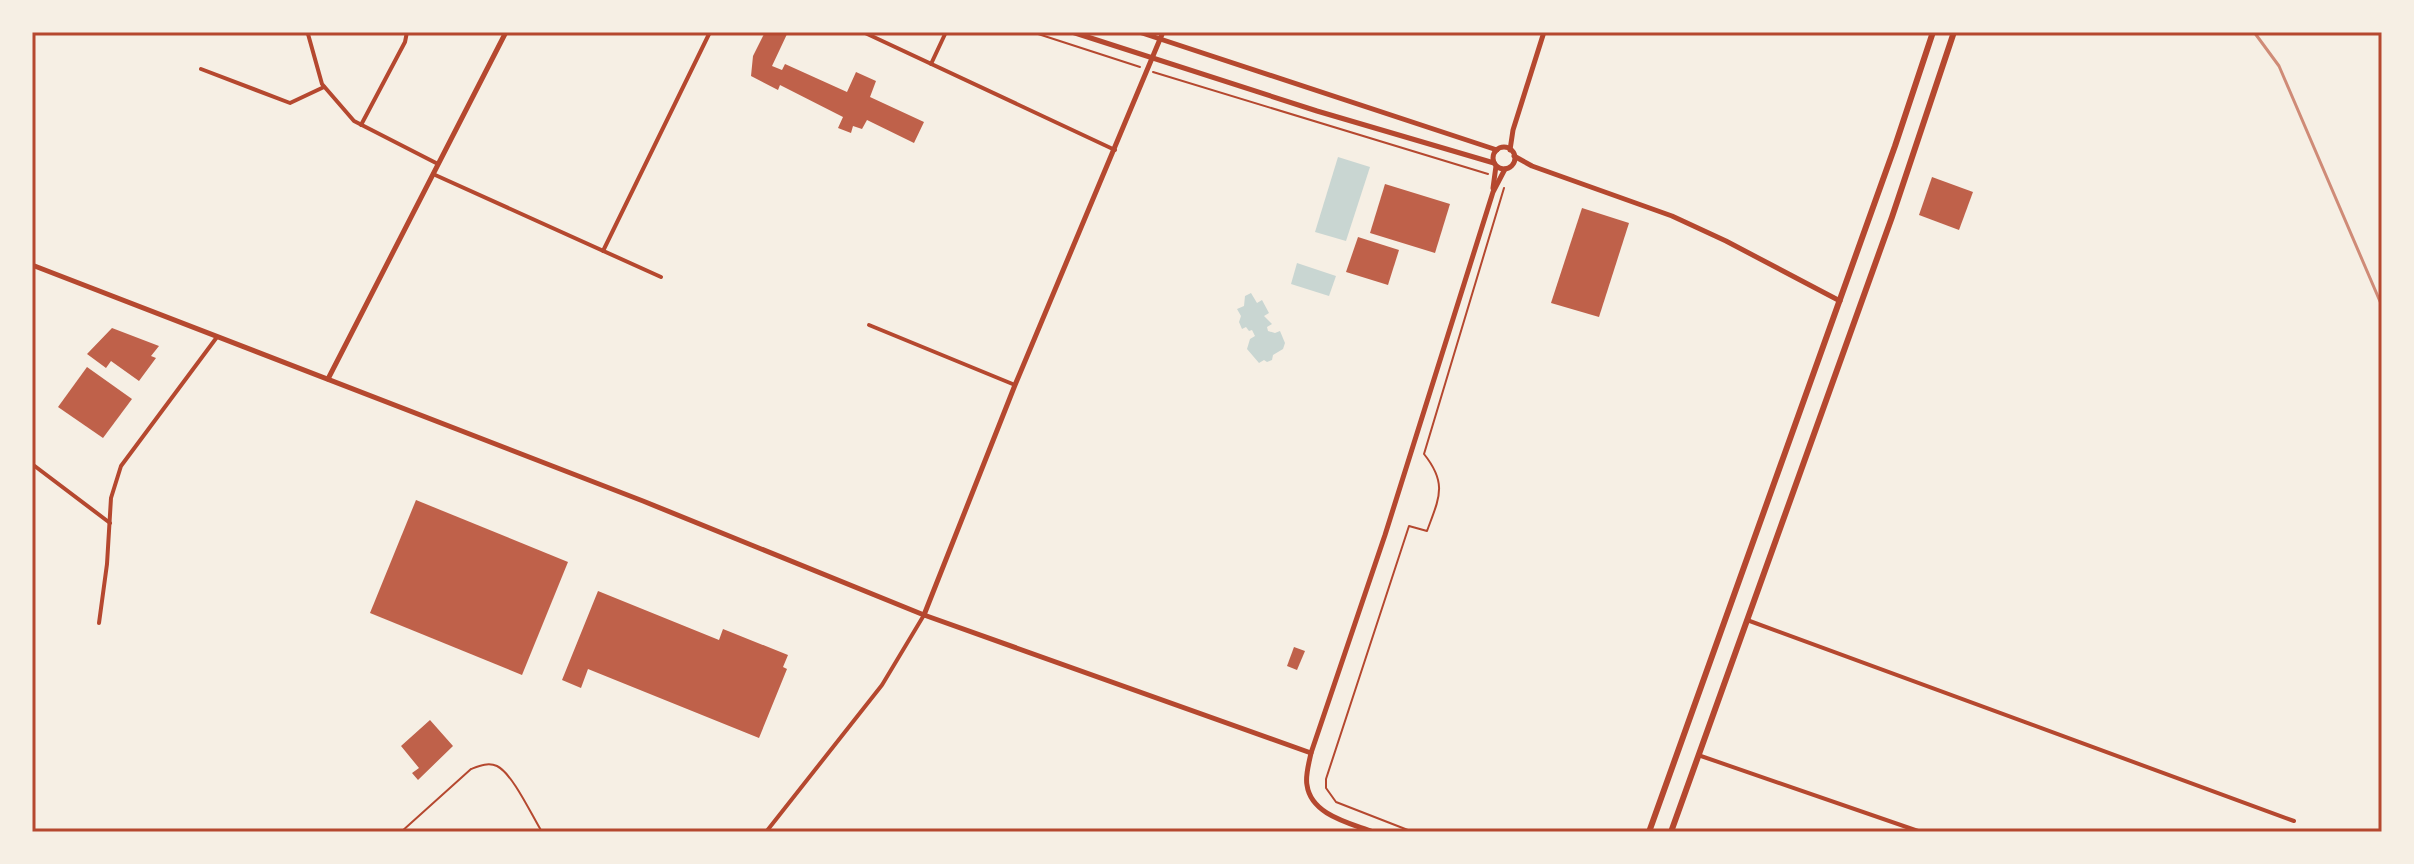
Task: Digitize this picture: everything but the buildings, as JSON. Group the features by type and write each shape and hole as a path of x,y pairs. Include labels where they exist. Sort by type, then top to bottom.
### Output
{"main road":[{"path":"1649,832 1933,32"},
{"path":"1671,832 1892,217 1954,32"}],"street":[{"path":"361,125 405,42 407,32"},
{"path":"328,379 506,32"},
{"path":"603,251 710,32"},
{"path":"863,32 1115,150"},
{"path":"931,64 946,32"},
{"path":"1072,32 1317,111 1495,164 1532,166"},
{"path":"1139,32 1506,151 1532,166 1672,216 1840,301"},
{"path":"766,832 882,685 924,615 1015,385 1163,32"},
{"path":"1493,192 1508,167 1506,151 1544,32"},
{"path":"308,33 324,87 354,121 438,164"},
{"path":"201,69 290,103 324,87"},
{"path":"1373,832 1326,813 1312,799 1306,784 1311,753 1381,547 1493,192 1493,156 1506,151"},
{"path":"433,174 661,277"},
{"path":"32,265 630,496 924,615 1311,753"},
{"path":"869,325 1015,385"},
{"path":"99,623 111,498 121,466 217,337"},
{"path":"32,464 110,523"},
{"path":"1747,620 2294,821"},
{"path":"1698,755 1921,832"},
{"path":"1353,824 1358,832"}],"lane":[{"path":"401,832 471,769 483,764 496,766 508,776 542,832"}],"path":[{"path":"1032,32 1471,169"},
{"path":"1413,832 1336,802 1326,788 1326,779 1409,526 1427,531 1432,516 1441,484 1424,454 1507,179"}],"shaded area":[{"path":"1338,157 1370,167 1346,241 1315,232"},
{"path":"1297,263 1336,276 1329,296 1291,284"},
{"path":"1251,293 1257,303 1262,300 1269,313 1264,316 1272,324 1267,327 1268,331 1280,331 1285,343 1283,349 1267,362 1259,363 1247,349 1250,339 1255,336 1252,330 1242,329 1239,322 1241,316 1237,309 1244,306 1245,296"}],"railway":[{"path":"2254,32 2279,66 2382,306"}]}
